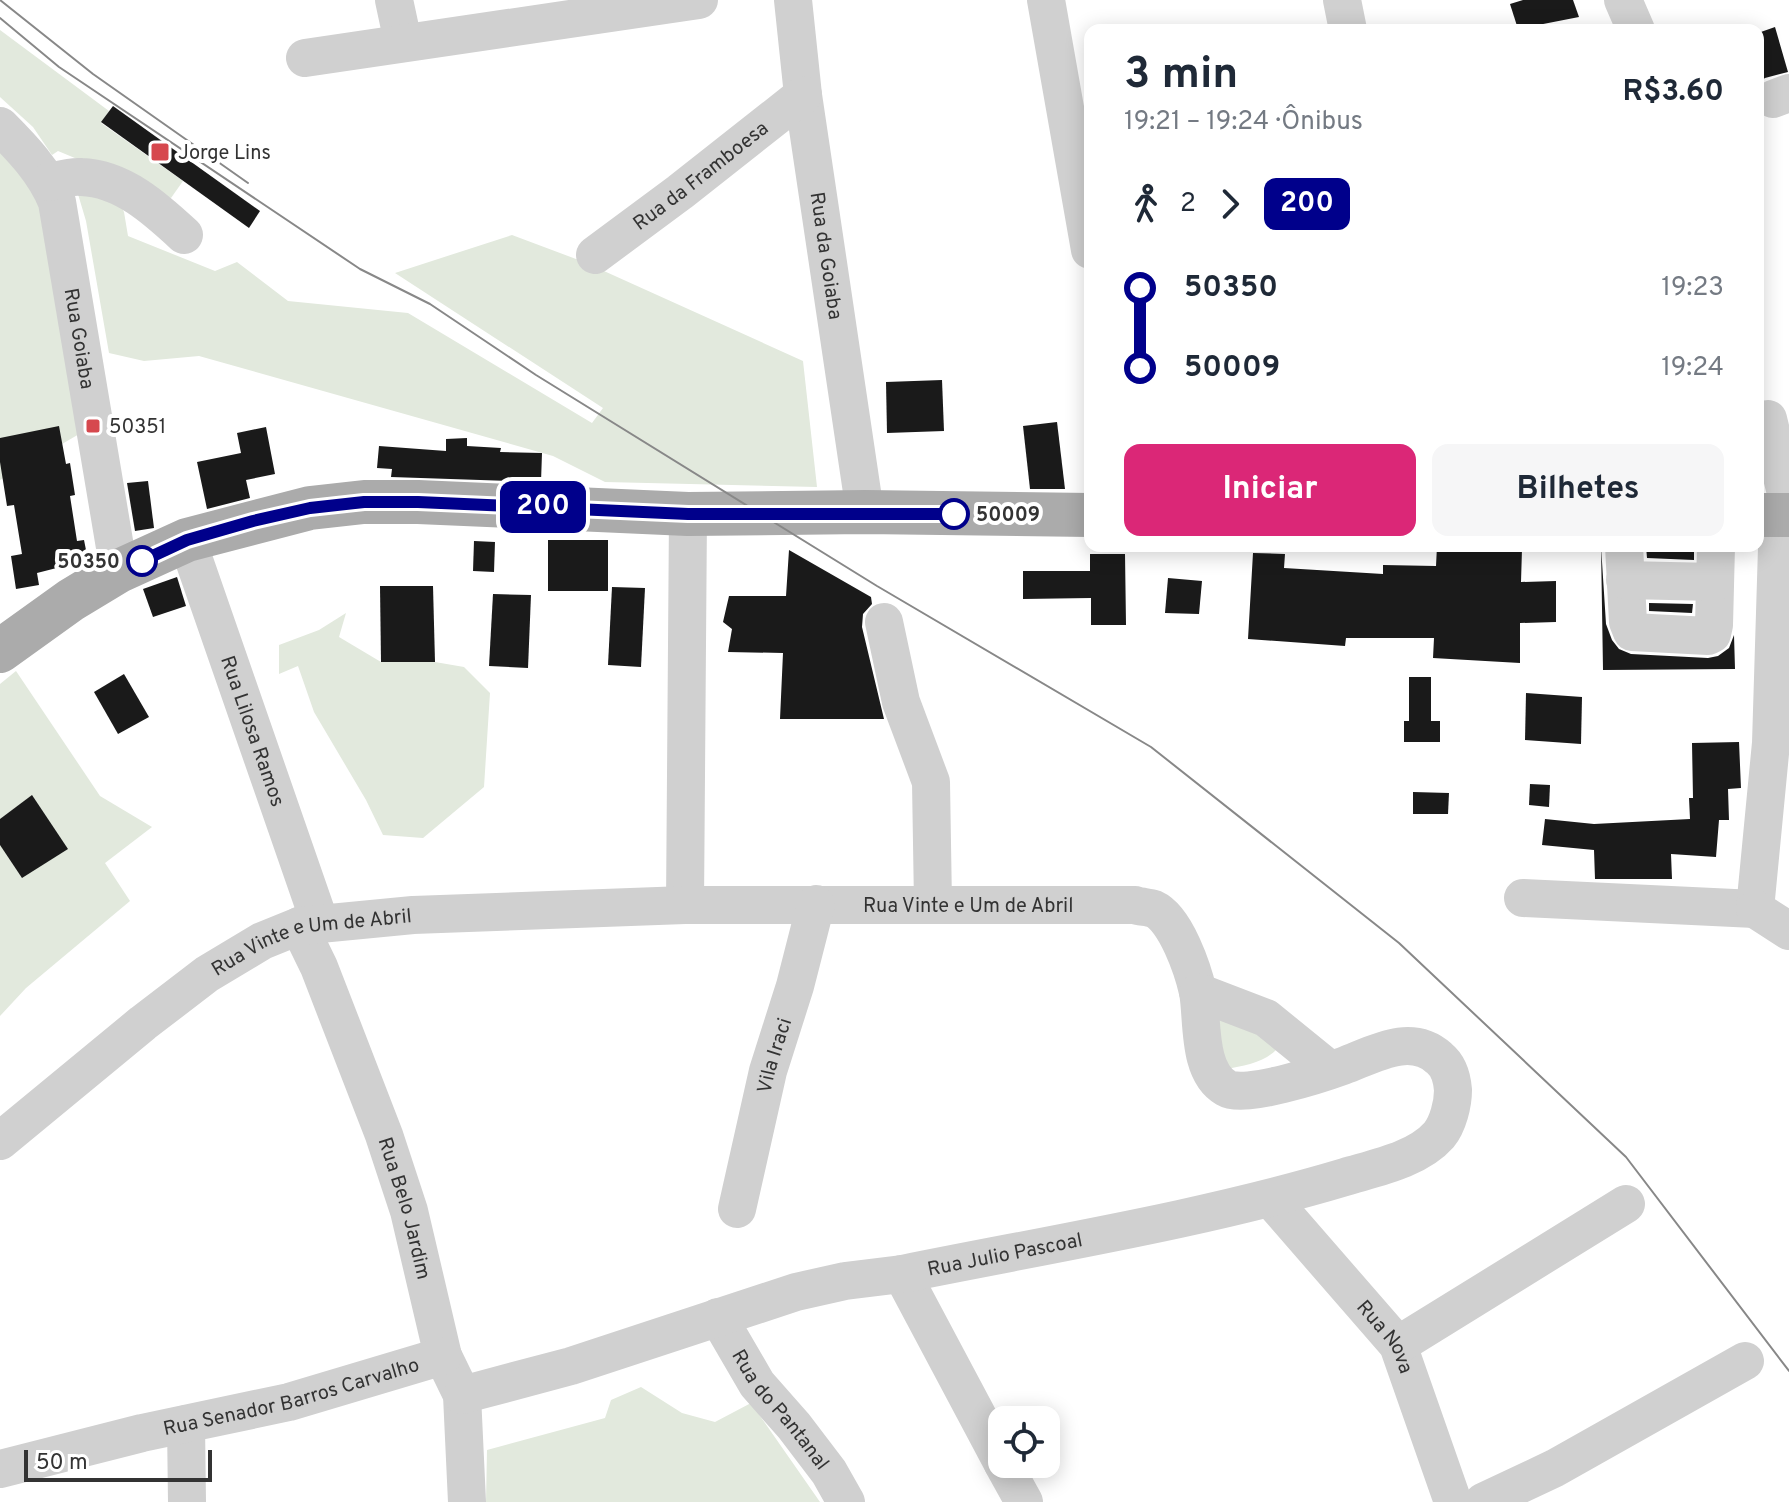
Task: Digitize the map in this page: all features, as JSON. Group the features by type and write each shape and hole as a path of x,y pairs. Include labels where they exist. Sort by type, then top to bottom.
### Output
{"main road":[{"path":"0,651 71,600 119,571 187,540 310,508 364,502 418,502 688,514 865,512 1084,515"}],"street":[{"path":"394,0 403,42"},
{"path":"305,58 699,0"},
{"name":"Rua da Goiaba","path":"793,0 803,95 865,512"},
{"path":"1046,0 1084,216"},
{"path":"1342,0 1347,24"},
{"path":"1623,0 1633,24"},
{"name":"Rua da Framboesa","path":"595,255 803,95"},
{"name":"Rua Goiaba","path":"0,126 49,182 57,202 119,571"},
{"path":"49,182 96,178 124,188 184,235"},
{"path":"1755,909 1771,743 1778,513 1768,419"},
{"path":"685,905 688,514"},
{"name":"Rua Lilosa Ramos","path":"187,540 310,925"},
{"path":"1624,563 1716,564 1712,634 1632,632 1628,622 1624,563"},
{"path":"884,622 901,702 931,782 933,904"},
{"path":"1523,898 1755,909 1789,931"},
{"name":"Vila Iraci","path":"737,1209 768,1071 795,986 816,904"},
{"name":"Rua Vinte e Um de Abril","path":"0,1141 207,974 262,941 310,925 413,915 685,905 1135,905 1155,910 1175,934 1194,974 1210,1070 1219,1084 1229,1091 1258,1089 1330,1070 1389,1049 1419,1046"},
{"name":"Rua Belo Jardim","path":"310,925 319,967 384,1135 409,1211 443,1356 462,1395 467,1502"},
{"path":"1198,992 1266,1018 1330,1070"},
{"name":"Rua Julio Pascoal","path":"462,1395 571,1366 796,1292 845,1281 902,1274 1271,1199 1396,1161 1438,1135 1450,1113 1452,1077 1445,1063 1432,1051 1419,1046"},
{"name":"Rua Nova","path":"1271,1199 1398,1345 1453,1502"},
{"path":"1398,1345 1626,1204"},
{"path":"902,1274 988,1435"},
{"name":"Rua do Pantanal","path":"718,1317 757,1384 829,1472 846,1502"},
{"name":"Rua Senador Barros Carvalho","path":"0,1469 289,1402 443,1356"},
{"path":"1483,1502 1555,1468 1745,1361"},
{"path":"186,1424 187,1502"},
{"path":"1011,1478 1024,1502"}],"shaded area":[{"path":"0,30 109,111 101,123 183,181 171,198 58,151 52,155 33,127 0,97"},
{"path":"0,129 38,167 93,426 0,480"},
{"path":"75,184 119,203 124,212 128,236 215,271 237,262 288,301 408,313 592,423 603,408 395,273 512,235 584,262 803,361 817,487 605,482 553,456 199,356 144,361 109,353 86,221"},
{"path":"346,613 339,637 381,662 435,662 464,667 490,693 484,787 423,838 383,835 314,712 298,666 279,674 279,645 319,630"},
{"path":"16,671 100,796 152,827 105,863 130,901 26,988 0,1016 0,684"},
{"path":"1207,1011 1268,1029 1277,1049 1260,1061 1226,1069"},
{"path":"641,1387 682,1413 715,1422 751,1403 820,1502 486,1502 487,1450 605,1418 611,1400"}],"building":[{"path":"1523,0 1573,0 1579,17 1543,24 1516,24 1510,4"},
{"path":"1775,27 1788,72 1764,79 1764,31"},
{"name":"Jorge Lins","path":"113,106 260,211 249,228 101,122"},
{"path":"942,380 944,431 887,433 886,382"},
{"path":"1057,422 1065,489 1030,489 1023,426"},
{"path":"59,426 66,464 70,463 75,495 70,496 77,541 84,540 88,560 37,573 39,585 16,589 11,556 22,554 14,505 7,506 0,462 0,438"},
{"path":"266,427 275,474 246,480 250,498 207,509 197,462 241,453 237,433"},
{"path":"467,438 467,446 501,448 500,452 542,453 541,482 391,477 392,469 377,468 379,446 446,451 446,439"},
{"path":"148,481 154,528 135,531 127,483"},
{"path":"548,540 608,540 608,591 548,591"},
{"path":"474,541 495,542 494,572 473,571"},
{"path":"789,550 871,597 872,604 863,614 862,627 884,719 780,719 783,653 728,652 732,629 723,622 729,596 786,596"},
{"path":"1437,552 1522,552 1521,582 1556,581 1556,622 1520,623 1520,663 1433,658 1434,638 1346,638 1345,646 1248,639 1253,553 1285,554 1284,568 1383,574 1383,565 1436,566"},
{"path":"1601,552 1606,624 1619,649 1631,654 1708,658 1718,656 1729,648 1734,635 1735,669 1603,670"},
{"path":"1646,552 1694,552 1694,560 1647,558"},
{"path":"1090,554 1125,554 1126,625 1091,625 1091,598 1023,599 1023,571 1090,571"},
{"path":"177,577 186,606 153,617 143,589"},
{"path":"1168,578 1202,581 1199,614 1165,613"},
{"path":"380,586 433,586 435,662 381,662"},
{"path":"612,587 645,588 641,667 608,665"},
{"path":"493,594 531,595 528,668 489,666"},
{"path":"1649,603 1693,604 1692,613 1649,611"},
{"path":"124,674 149,717 118,734 94,692"},
{"path":"1409,677 1431,677 1431,721 1440,721 1440,742 1404,742 1404,721 1409,721"},
{"path":"1526,693 1582,697 1581,744 1525,740"},
{"path":"1739,742 1741,788 1728,789 1729,820 1719,820 1716,857 1671,854 1672,879 1595,879 1594,850 1542,845 1545,819 1594,824 1690,819 1689,798 1693,798 1692,743"},
{"path":"1530,784 1550,785 1549,807 1529,805"},
{"path":"1413,792 1449,793 1448,814 1413,814"},
{"path":"32,795 68,849 22,878 0,845 0,819"}],"tram line":[{"path":"0,0 93,74 248,183"},
{"path":"0,18 59,67 360,269 430,304 536,375 877,586 1151,747 1399,943 1626,1157 1789,1371"}],"bus line":[{"name":"200","path":"142,561 187,540 253,521 310,508 364,502 688,514 954,514"}],"place":[{"name":"Jorge Lins","path":"160,152"},
{"name":"50351","path":"93,426"},
{"name":"50009","path":"954,514"},
{"name":"50350","path":"142,561"}]}
